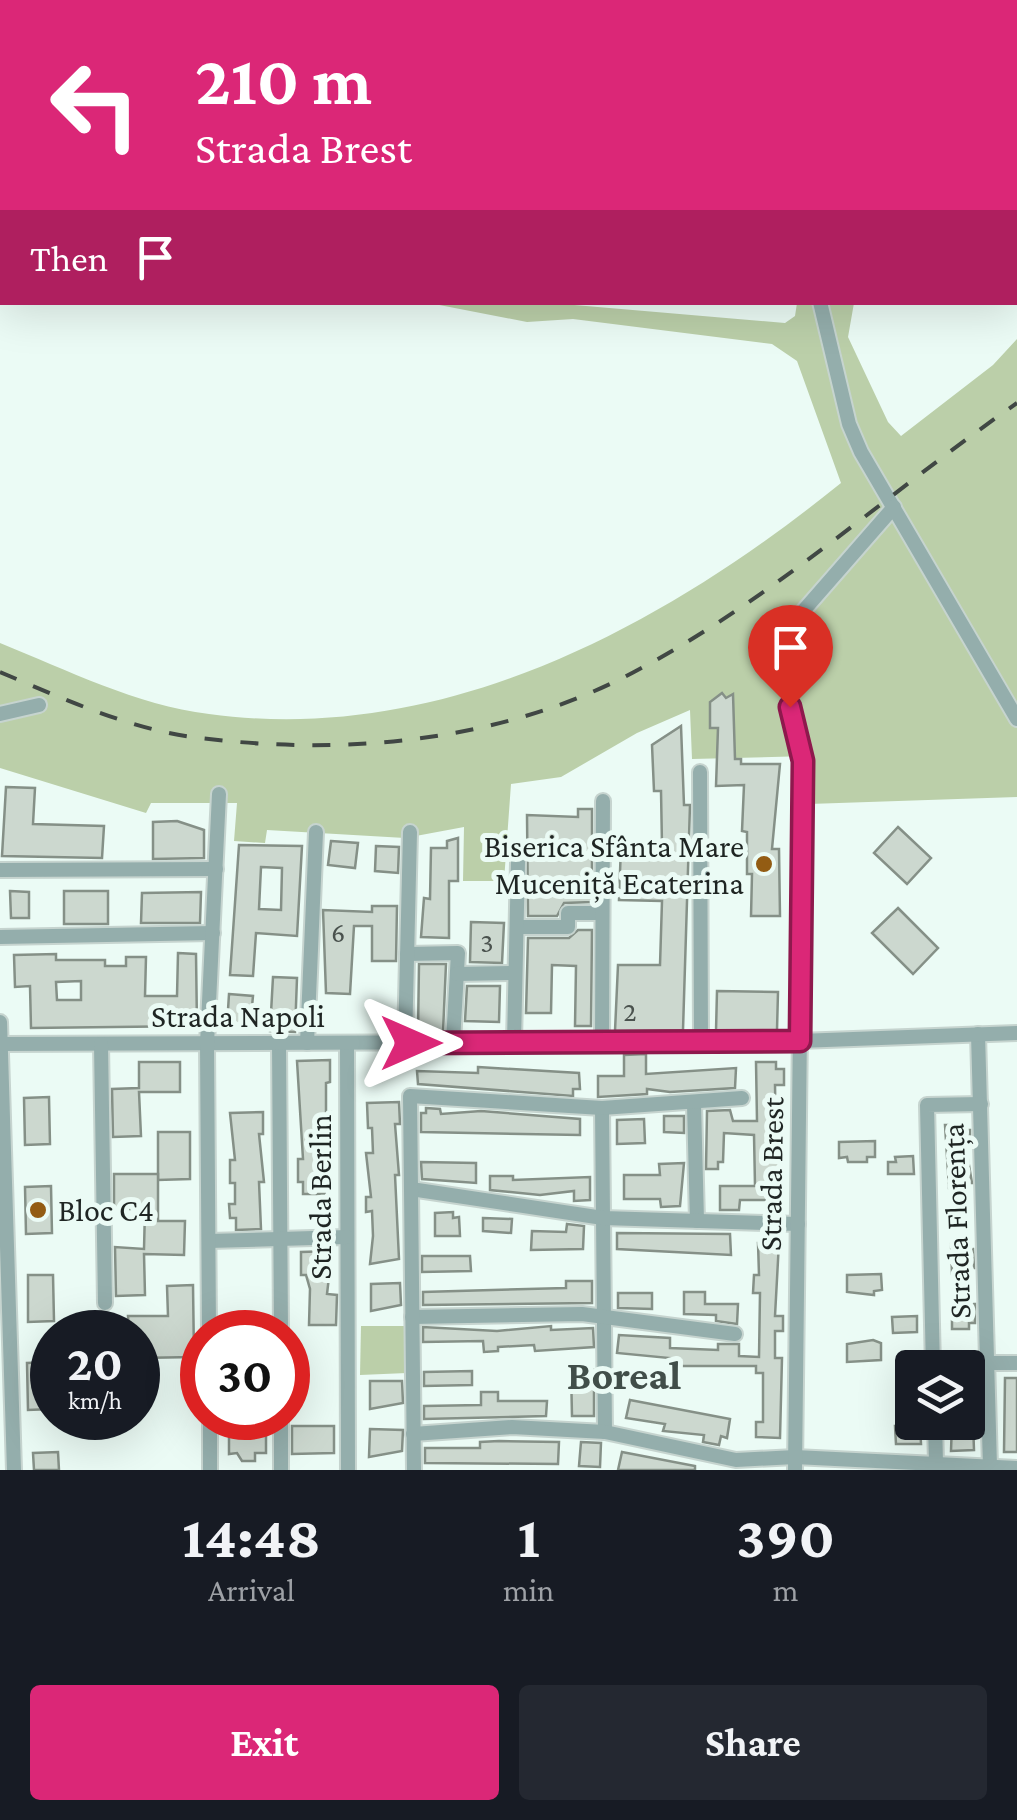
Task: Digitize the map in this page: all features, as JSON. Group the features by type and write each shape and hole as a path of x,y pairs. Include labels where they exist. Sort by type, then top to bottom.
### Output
{"street":[{"path":"821,305 849,424 1017,720"},
{"name":"Strada Brest","path":"795,1464 803,761 777,642 894,506"},
{"path":"0,714 39,705"},
{"path":"700,772 701,1042"},
{"path":"209,1310 208,1044 219,794"},
{"path":"602,1042 603,801"},
{"path":"308,1043 316,832"},
{"path":"405,1043 410,832"},
{"path":"514,1042 518,862"},
{"path":"0,870 216,869"},
{"path":"516,927 568,927 568,913 602,913"},
{"path":"0,938 213,933"},
{"path":"408,954 458,953 453,1042"},
{"path":"456,974 516,973"},
{"path":"0,1022 6,1424 14,1470"},
{"name":"Strada Napoli","path":"0,1044 800,1041 1017,1033"},
{"name":"Strada Florența","path":"978,1034 990,1466"},
{"name":"Strada Berlin","path":"279,1043 281,1310"},
{"name":"Strada Berlin","path":"348,1043 348,1470"},
{"path":"100,1044 106,1303"},
{"path":"414,1470 410,1096 602,1108 742,1098"},
{"path":"694,1104 697,1221"},
{"path":"933,1350 927,1105 980,1104"},
{"path":"602,1108 605,1432"},
{"path":"411,1190 603,1218 798,1224"},
{"path":"209,1241 348,1237"},
{"path":"412,1317 604,1317 736,1334"},
{"path":"988,1362 1017,1362"},
{"path":"413,1434 512,1427 605,1432 736,1465 936,1464 1017,1468"},
{"path":"210,1440 210,1470"},
{"path":"281,1440 281,1470"},
{"path":"935,1440 936,1464"}],"green space":[{"path":"439,305 574,305 785,323 795,316 797,305 854,305 848,337 888,422 901,436 993,365 1017,339 1017,797 809,804 810,756 692,759 690,710 637,733 561,777 511,784 504,881 463,881 464,827 405,838 267,830 265,843 234,841 237,803 151,803 146,813 0,768 0,643 102,685 155,703 209,714 296,719 382,712 466,693 547,664 625,627 701,584 841,483 797,361 772,344 573,319 527,322"},
{"path":"361,1326 407,1326 407,1373 360,1375"}],"building":[{"path":"722,693 726,698 733,694 735,759 741,759 741,764 780,764 772,849 779,849 780,916 751,916 752,874 747,874 747,832 742,831 744,785 716,786 718,728 710,728 710,702"},
{"path":"681,726 684,805 690,805 683,1030 615,1031 618,965 660,965 662,901 619,900 621,845 662,846 661,791 654,791 652,745"},
{"path":"6,787 35,788 33,824 104,826 102,858 2,856"},
{"path":"578,809 592,809 592,902 564,903 557,916 528,916 527,815 578,817"},
{"path":"177,821 204,830 204,858 153,859 153,822"},
{"path":"898,827 931,858 907,884 874,853"},
{"path":"458,838 458,881 449,881 449,938 421,937 424,898 430,899 431,848 447,848 447,841"},
{"path":"331,841 358,843 355,868 328,865"},
{"path":"239,845 302,846 297,936 256,933 253,976 230,975","holes":["261,867 282,868 281,910 259,909"]},
{"path":"376,846 399,847 398,873 375,871"},
{"path":"10,891 29,892 29,918 11,918"},
{"path":"64,891 108,891 108,924 64,924"},
{"path":"201,892 200,923 141,923 142,893"},
{"path":"372,906 397,906 396,961 372,961 372,926 354,926 350,994 326,993 323,910 372,912"},
{"path":"898,908 938,948 913,974 872,933"},
{"path":"471,922 504,923 502,963 470,962"},
{"path":"578,930 592,930 591,1026 575,1026 576,966 552,965 551,1013 526,1013 528,938 569,938"},
{"path":"178,953 196,954 197,1026 31,1028 30,986 15,987 14,955 56,954 56,960 105,960 105,966 126,966 126,957 146,957 145,996 177,996","holes":["81,981 81,1000 57,1000 56,982"]},
{"path":"419,964 446,964 443,1032 418,1032"},
{"path":"273,977 297,978 295,1032 270,1031"},
{"path":"467,986 500,986 499,1022 465,1021"},
{"path":"717,991 778,992 777,1030 716,1031"},
{"path":"229,994 253,996 250,1027 227,1026"},
{"path":"646,1054 646,1074 736,1068 735,1088 670,1092 647,1089 647,1094 598,1097 598,1076 624,1076 624,1055"},
{"path":"330,1060 326,1112 331,1112 332,1134 327,1134 331,1180 327,1180 327,1194 303,1194 303,1182 298,1182 298,1159 303,1159 297,1061"},
{"path":"139,1062 180,1062 180,1092 139,1092 141,1136 113,1137 112,1089 139,1088"},
{"path":"756,1062 776,1062 776,1069 784,1069 784,1085 775,1085 776,1146 780,1157 777,1200 740,1200 739,1210 720,1210 720,1186 755,1186 754,1135 724,1133 723,1162 718,1162 718,1169 706,1169 707,1111 730,1110 733,1121 757,1121"},
{"path":"478,1067 579,1073 580,1089 573,1089 573,1096 418,1084 417,1071 478,1073"},
{"path":"49,1097 50,1144 25,1145 24,1098"},
{"path":"399,1102 400,1124 395,1124 399,1175 395,1175 399,1259 370,1264 373,1236 372,1211 366,1212 366,1197 371,1197 366,1153 373,1153 367,1103"},
{"path":"426,1108 440,1109 441,1114 481,1111 580,1119 580,1135 421,1132 421,1113 426,1113"},
{"path":"263,1112 263,1134 259,1134 264,1182 259,1182 261,1229 236,1230 236,1218 230,1218 229,1204 235,1204 235,1183 230,1183 230,1160 235,1160 230,1113"},
{"path":"664,1116 684,1116 684,1133 664,1132"},
{"path":"644,1119 645,1143 617,1144 617,1120"},
{"path":"945,1125 964,1125 964,1130 970,1130 970,1142 965,1142 972,1183 966,1183 966,1187 949,1188"},
{"path":"158,1132 190,1132 190,1179 158,1180"},
{"path":"875,1141 875,1157 867,1157 867,1162 839,1158 839,1142"},
{"path":"913,1156 914,1174 888,1174 888,1162 896,1162 895,1157"},
{"path":"421,1162 476,1163 476,1183 422,1179"},
{"path":"684,1163 680,1206 661,1207 660,1199 624,1199 624,1175 660,1175 659,1164"},
{"path":"114,1174 158,1174 158,1221 185,1221 184,1255 144,1254 145,1295 116,1296 115,1247 144,1249 145,1209 114,1209"},
{"path":"490,1176 513,1176 513,1180 590,1177 590,1200 574,1201 574,1191 540,1195 490,1190"},
{"name":"Bloc C4","path":"51,1186 52,1233 26,1234 25,1187"},
{"path":"453,1212 453,1218 459,1217 460,1236 435,1236 435,1213"},
{"path":"483,1218 512,1219 511,1233 483,1231"},
{"path":"567,1224 584,1226 583,1249 531,1250 532,1231 566,1232"},
{"path":"617,1233 730,1234 731,1255 617,1249"},
{"path":"779,1242 775,1316 783,1316 783,1331 775,1331 775,1358 782,1358 780,1438 756,1437 756,1422 763,1422 763,1373 756,1373 756,1366 679,1366 680,1359 617,1353 619,1335 670,1338 670,1348 718,1350 718,1344 739,1344 739,1356 759,1357 760,1293 753,1293 754,1275 759,1275 758,1243"},
{"path":"951,1244 968,1244 968,1249 973,1249 974,1268 968,1268 968,1274 952,1274"},
{"path":"332,1251 327,1294 337,1295 336,1325 310,1325 310,1289 306,1275 301,1275 301,1252"},
{"path":"422,1256 470,1256 471,1271 422,1272"},
{"path":"881,1274 882,1290 874,1291 874,1295 847,1292 847,1275"},
{"path":"28,1275 53,1275 54,1310 30,1310 28,1322"},
{"path":"566,1281 592,1281 592,1303 423,1305 423,1292 566,1288"},
{"path":"400,1283 401,1305 371,1311 371,1284"},
{"path":"193,1285 193,1310 180,1310 180,1357 160,1358 160,1316 168,1316 167,1286"},
{"path":"684,1292 705,1292 705,1304 738,1304 737,1324 716,1321 716,1315 684,1314"},
{"path":"618,1293 652,1293 652,1309 618,1308"},
{"path":"952,1299 970,1299 970,1304 975,1304 975,1323 969,1323 969,1329 952,1329"},
{"path":"917,1316 917,1332 893,1333 892,1317"},
{"path":"551,1326 551,1330 593,1328 594,1347 535,1351 534,1345 498,1347 498,1351 484,1352 483,1341 423,1342 423,1327 497,1331"},
{"path":"873,1340 881,1343 881,1360 847,1362 847,1344"},
{"path":"30,1363 30,1410 28,1410"},
{"path":"571,1370 594,1370 594,1416 572,1416"},
{"path":"472,1371 472,1385 424,1386 424,1372"},
{"path":"1005,1378 1017,1378 1017,1452 1004,1452"},
{"path":"370,1381 402,1381 403,1403 370,1409"},
{"path":"481,1392 498,1392 498,1401 547,1401 546,1416 424,1419 424,1406 481,1405"},
{"path":"630,1400 730,1419 727,1438 721,1436 719,1445 703,1442 704,1435 663,1431 665,1424 626,1418"},
{"path":"310,1426 334,1426 334,1453 292,1454 292,1440 310,1440"},
{"path":"370,1429 403,1430 402,1451 369,1457"},
{"path":"229,1440 266,1440 266,1453 255,1453 255,1461 242,1461 237,1453 229,1454"},
{"path":"896,1440 921,1440 921,1444 896,1444"},
{"path":"951,1440 974,1440 974,1450 951,1451"},
{"path":"480,1442 559,1442 558,1464 425,1463 425,1448 480,1448"},
{"path":"581,1442 601,1443 600,1467 579,1466"},
{"path":"58,1452 59,1470 34,1470 33,1453"},
{"path":"622,1452 695,1466 695,1470 618,1470"}],"railway":[{"path":"0,672 149,728 255,743 311,745 422,738 531,714 634,672 734,612 1017,403"}],"place":[{"name":"Biserica Sfânta Mare Muceniță Ecaterina","path":"764,864"},
{"name":"Bloc C4","path":"38,1210"}],"district":[{"name":"Boreal","path":"624,1374"}],"route":[{"path":"411,1043 800,1041 803,761 790,707"}]}
